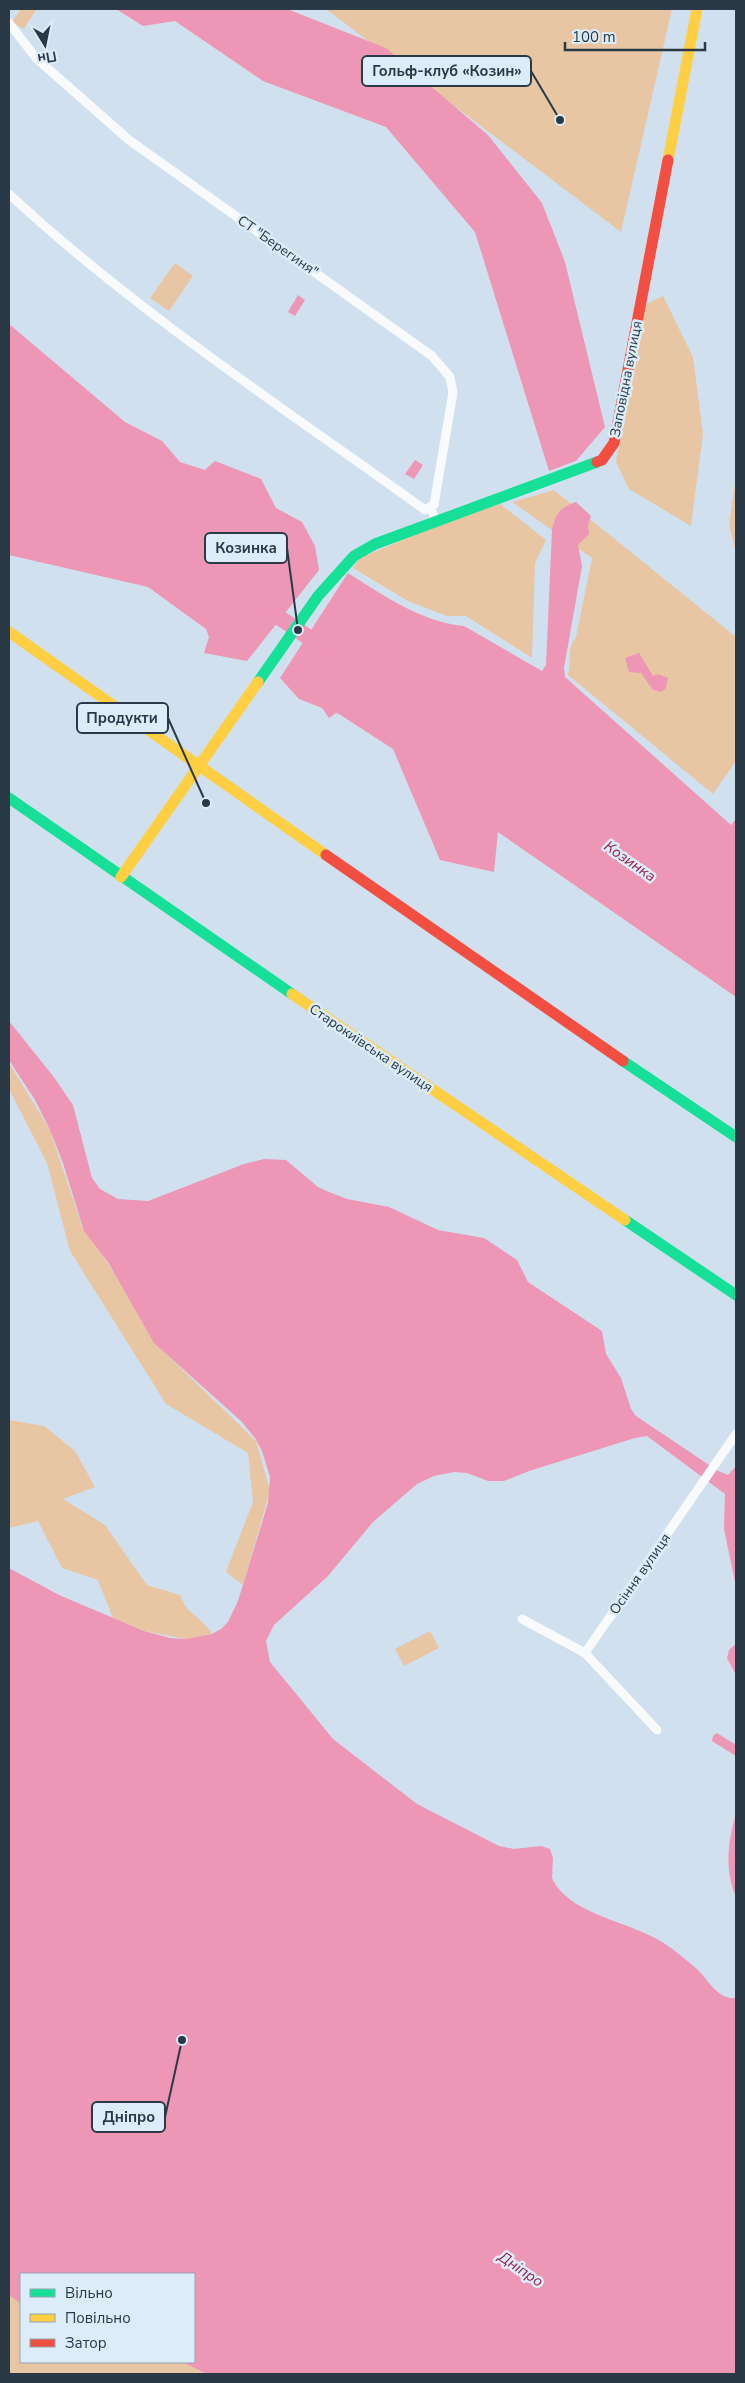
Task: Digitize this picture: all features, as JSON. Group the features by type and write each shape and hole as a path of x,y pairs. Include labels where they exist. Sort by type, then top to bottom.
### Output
{"street":[{"name":"Заповідна вулиця","path":"121,877 318,596 354,556 375,544 538,483 580,470 602,460 614,443 697,9"},
{"name":"СТ \"Берегиня\"","path":"9,23 36,58 129,140 381,317 432,356 450,377 453,392 434,505 430,507"},
{"path":"9,194 107,278 218,362 425,510 430,507 436,521"},
{"path":"9,632 356,875 424,925 736,1137"},
{"name":"Старокиївська вулиця","path":"9,798 121,877 736,1295"},
{"name":"Осіння вулиця","path":"585,1654 736,1434"},
{"path":"522,1619 585,1654 657,1730"}],"shaded area":[{"path":"21,9 36,10 24,29 12,22"},
{"path":"326,9 672,9 621,232"},
{"path":"175,263 193,276 169,311 150,298"},
{"path":"663,296 693,357 703,434 691,526 629,489 616,462 646,304"},
{"path":"736,477 736,553 729,524"},
{"path":"554,490 736,637 736,761 713,794 568,675 570,651 576,637 592,558 512,502"},
{"path":"500,504 546,540 535,563 532,658 466,616 447,616 408,601 353,568 360,558 445,522"},
{"path":"9,1063 50,1130 82,1226 103,1255 161,1349 256,1441 270,1491 243,1585 226,1572 253,1502 248,1453 166,1404 70,1251 47,1163 9,1089"},
{"path":"9,1420 44,1426 75,1451 95,1487 63,1499 105,1525 147,1585 180,1595 187,1608 212,1634 186,1639 144,1631 113,1618 98,1580 62,1568 38,1521 9,1528"},
{"path":"430,1631 439,1648 404,1666 395,1649"},
{"path":"9,2295 20,2303 20,2363 184,2363 207,2374 10,2374"}],"water":[{"path":"116,9 287,9 386,48 488,135 542,203 565,262 605,427 576,461 549,471 475,232 386,127 263,81 175,21 143,26"},
{"path":"298,295 305,300 295,316 288,312"},
{"path":"9,324 125,422 162,441 180,462 205,470 215,461 261,479 276,508 302,522 315,546 319,570 247,661 204,653 209,637 206,629 148,587 9,555"},
{"path":"415,460 423,465 414,479 405,474"},
{"path":"576,502 591,516 588,525 589,534 578,545 582,566 564,668 565,677 731,825 736,819 736,997 498,832 494,872 440,860 393,749 339,714 336,713 329,718 322,708 299,699 280,678 348,573 418,613 433,619 464,626 542,671 546,665 552,530 559,512"},
{"path":"639,653 653,676 658,674 668,678 666,688 661,692 653,690 641,673 629,672 625,658"},
{"path":"9,1021 53,1076 73,1105 92,1178 100,1189 118,1199 148,1201 244,1164 264,1159 286,1160 318,1187 329,1192 347,1199 389,1207 438,1230 484,1238 517,1260 528,1282 602,1331 606,1354 621,1378 631,1409 636,1416 718,1471 728,1475 736,1466 736,1587 724,1529 725,1494 647,1436 529,1471 504,1481 488,1481 467,1473 454,1472 434,1476 417,1484 373,1522 328,1576 274,1625 266,1641 270,1662 333,1739 417,1804 499,1846 514,1849 541,1846 550,1849 553,1858 552,1878 560,1891 572,1901 601,1916 662,1942 698,1970 719,1993 730,1998 736,1998 736,2374 207,2374 184,2363 195,2363 195,2273 20,2273 20,2303 9,2295 9,1568 59,1595 144,1631 170,1638 186,1639 212,1634 228,1622 238,1601 268,1503 270,1477 262,1451 255,1438 241,1421 154,1343 108,1262 84,1231 63,1163 50,1130 35,1100 9,1060"},
{"path":"736,1644 736,1675 727,1658 729,1650"},
{"path":"717,1733 736,1745 736,1756 712,1741 713,1736"},
{"path":"736,1813 736,1897 732,1887 728,1855"}],"waterway":[{"name":"Козинка","path":"264,607 324,648"}],"traffic: fast":[{"path":"258,682 318,596 354,556 375,544 597,462"},
{"path":"9,798 292,994"},
{"path":"623,1061 736,1137"},
{"path":"625,1220 736,1295"}],"traffic: slow":[{"path":"668,160 697,9"},
{"path":"9,632 326,855"},
{"path":"121,877 258,682"},
{"path":"292,994 625,1220"}],"traffic: jam":[{"path":"597,462 602,460 614,443 668,160"},
{"path":"326,855 623,1061"}],"place":[{"name":"Гольф-клуб «Козин»","path":"560,120"},
{"name":"Козинка","path":"298,630"},
{"name":"Продукти","path":"206,803"},
{"name":"Дніпро","path":"182,2040"}]}
